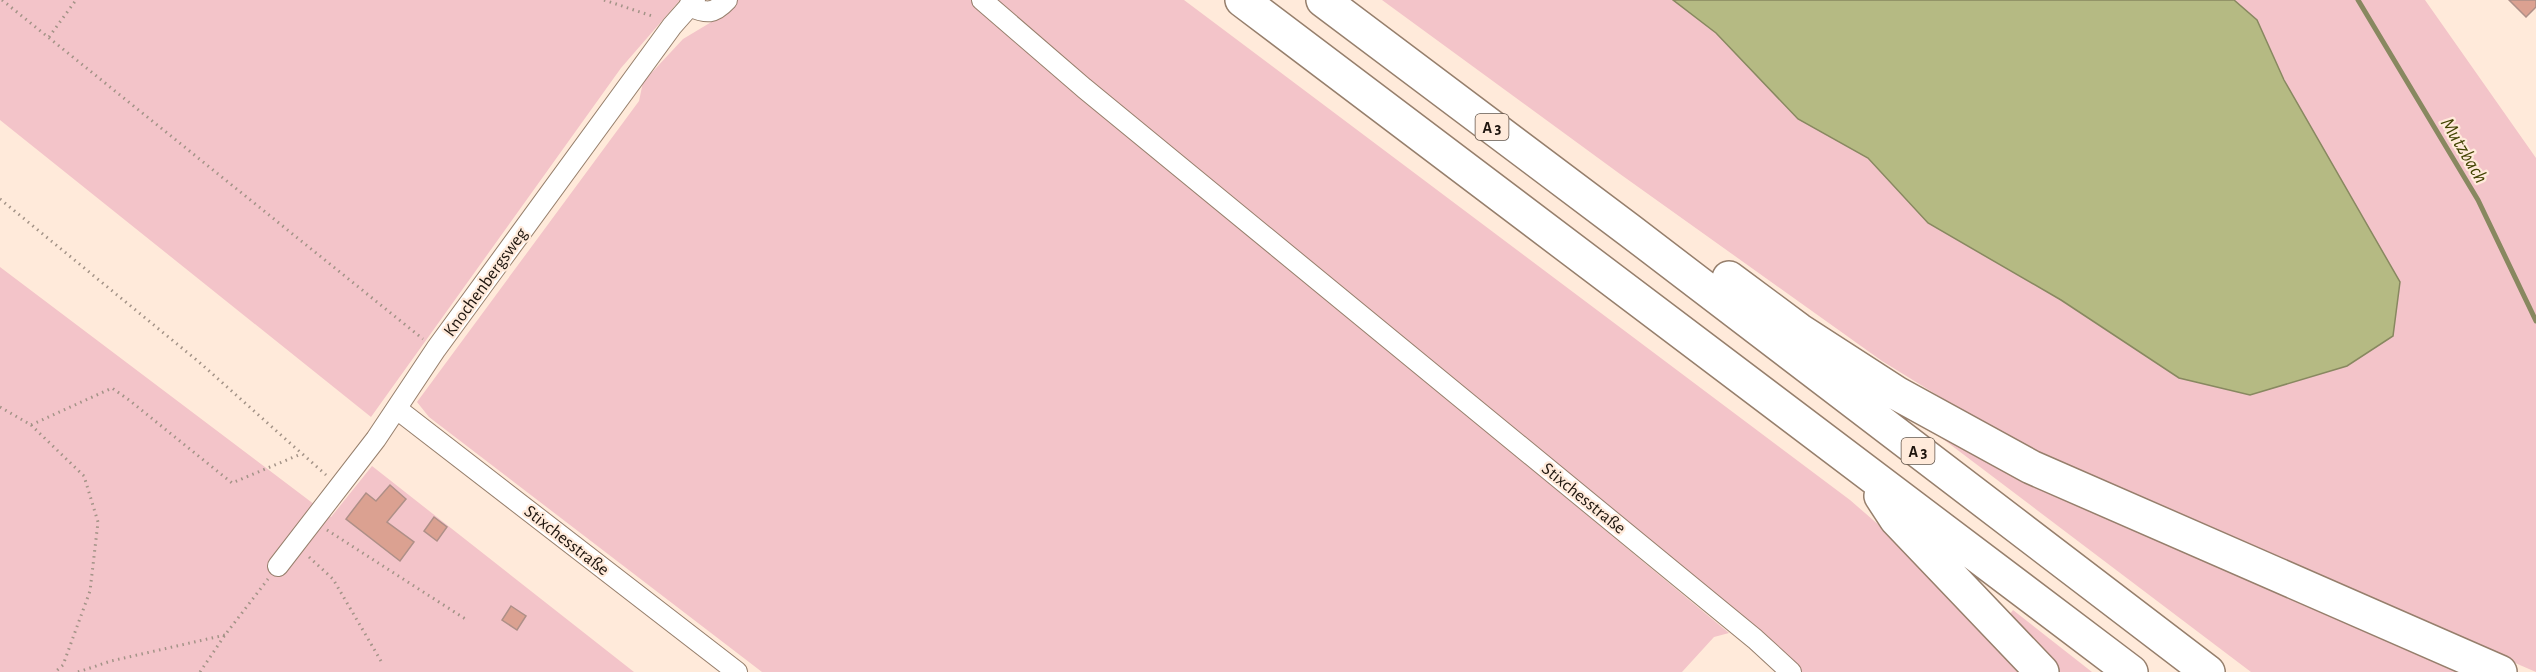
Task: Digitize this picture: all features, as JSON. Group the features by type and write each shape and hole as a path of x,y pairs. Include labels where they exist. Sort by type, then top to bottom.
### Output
{"highway":[{"name":"A 3","path":"1242,0 2131,672"},
{"name":"A 3","path":"1323,0 1629,230 2208,672"},
{"path":"1629,230 1682,244 1799,330 1872,378 1965,433 2031,467 2500,672"},
{"path":"1860,465 1896,519 2042,672"}],"street":[{"path":"692,3 709,13 717,10 727,0"},
{"name":"Stixchesstraße","path":"982,0 1084,88 1755,639 1791,672"},
{"name":"Knochenbergsweg","path":"278,567 397,409 436,349 672,26 692,3"},
{"name":"Stixchesstraße","path":"397,409 737,672"}],"path":[{"path":"2,0 406,328 436,349"},
{"path":"49,37 76,0"},
{"path":"604,0 661,19 672,26"},
{"path":"0,199 200,363 339,485"},
{"path":"31,425 112,388 232,483 301,454"},
{"path":"0,407 31,425 84,476 98,522 90,591 63,665 55,672"},
{"path":"313,521 466,620"},
{"path":"295,543 333,579 381,661"},
{"path":"200,672 225,635 278,567"},
{"path":"78,672 111,661 225,635"}],"shaded area":[{"path":"0,0 680,0 621,68 371,417 0,120"},
{"path":"737,0 972,0 1079,93 1729,633 1714,637 1682,672 762,672 429,417 417,402 639,101 643,82 683,39 723,15"},
{"path":"993,0 1184,0 1850,500 1918,559 2028,672 1796,672"},
{"path":"1382,0 1673,0 1716,33 1798,119 1868,158 1928,223 2061,300 2179,378 2302,378 2347,366 2400,282 2284,80 2257,20 2234,0 2425,0 2536,158 2536,672 2121,493 1997,432 1882,361"},
{"path":"1673,0 2234,0 2257,20 2284,80 2400,282 2393,336 2347,366 2250,395 2179,378 2061,300 1928,223 1868,158 1798,119 1716,33"},
{"path":"0,267 331,517 372,466 634,672 0,672"},
{"path":"1940,433 2468,672 2251,672 1939,436"},
{"path":"2013,610 2092,672 2058,672 2007,618"}],"building":[{"path":"2509,0 2536,0 2536,7 2526,17"},
{"path":"390,485 406,499 387,522 414,542 400,561 346,519 366,493 376,501"},
{"path":"434,517 447,527 437,541 424,531"},
{"path":"511,606 526,616 517,630 502,620"}],"waterway":[{"name":"Mutzbach","path":"2358,0 2478,200 2536,321"}]}
